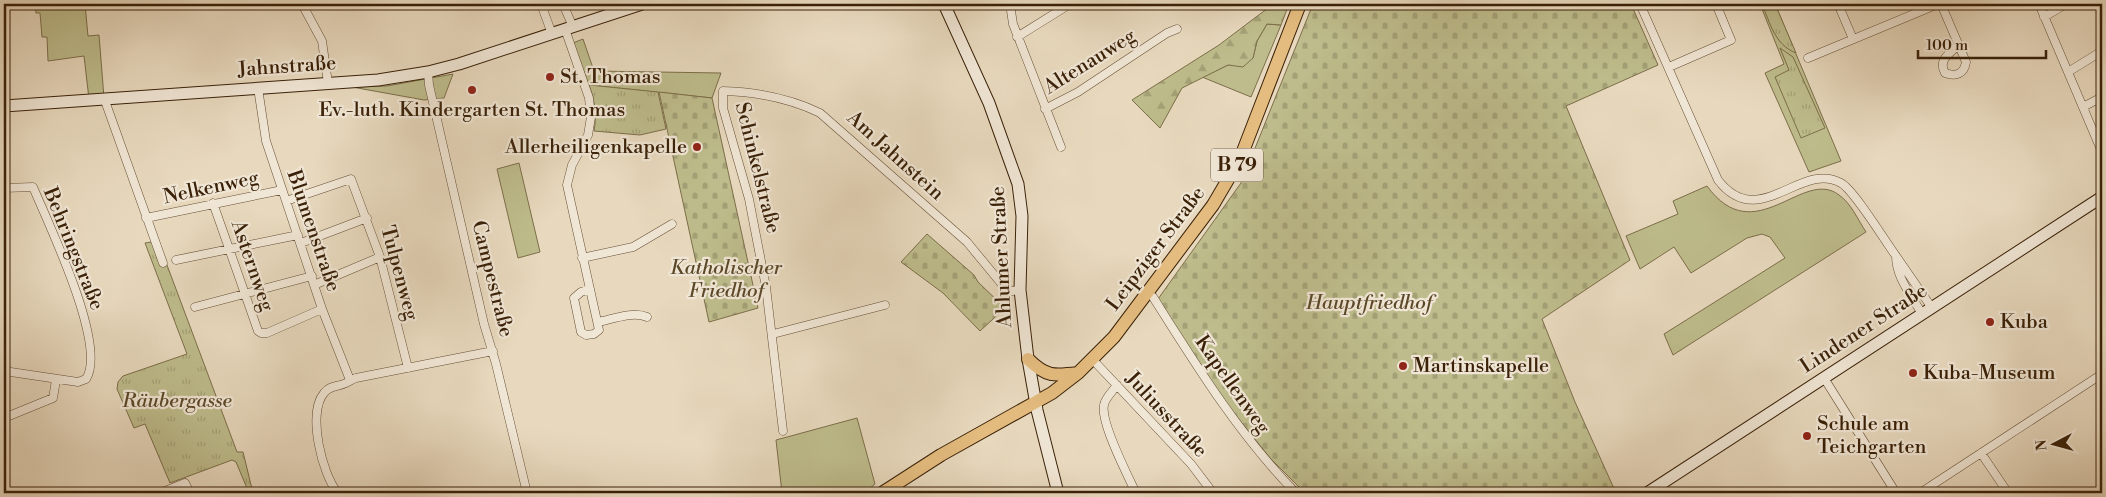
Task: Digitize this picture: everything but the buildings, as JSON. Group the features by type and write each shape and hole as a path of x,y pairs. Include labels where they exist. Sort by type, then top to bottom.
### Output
{"main road":[{"name":"Jahnstraße","path":"4,106 378,80 449,68 642,4"},
{"name":"Ahlumer Straße","path":"944,4 989,103 1016,174 1022,216 1020,290 1028,359 1035,403 1058,493"},
{"name":"Leipziger Straße","path":"1035,403 1078,373 1114,337 1214,205 1234,172 1300,4"},
{"name":"Lindener Straße","path":"1647,493 2102,197"},
{"path":"1028,359 1042,371 1049,374 1078,373"},
{"name":"B 79","path":"882,493 940,455 1035,403"}],"street":[{"path":"302,4 322,40 328,83"},
{"path":"541,4 552,34"},
{"path":"563,4 590,98 592,117 588,135 572,165 567,185 582,258 590,289 600,330 594,334 586,335 581,332 574,298 581,292 590,289"},
{"path":"1010,4 1010,14 1017,37 1061,147"},
{"path":"1017,37 1070,4"},
{"path":"1640,4 1718,180 1726,191 1751,200 1765,198 1819,179 1831,179 1842,183 1896,256 1927,311"},
{"path":"1669,67 1731,40 1716,4"},
{"path":"1838,4 1853,39"},
{"path":"1808,58 1940,4 1958,46"},
{"path":"2039,4 2102,152"},
{"path":"2044,17 2066,4"},
{"name":"Altenauweg","path":"1045,109 1078,92 1167,33 1178,29"},
{"path":"2068,72 2102,50"},
{"name":"Campestraße","path":"428,72 484,324 493,352 526,493"},
{"name":"Blumenstraße","path":"258,88 266,141 322,310 350,380"},
{"name":"Am Jahnstein","path":"722,91 765,95 796,102 820,113 967,242 1005,288 1012,291 1020,290"},
{"name":"Schinkelstraße","path":"722,91 723,108 749,199 758,243 773,334 782,431"},
{"path":"2082,107 2102,97"},
{"path":"104,98 162,263"},
{"name":"Nelkenweg","path":"286,201 351,179 356,188"},
{"name":"Behringstraße","path":"4,188 33,187 82,306 89,347 90,368 86,379 78,382 56,380"},
{"name":"Tulpenweg","path":"356,188 380,256 408,368"},
{"name":"Nelkenweg","path":"146,218 282,190"},
{"name":"Asternweg","path":"213,203 244,294 258,331 261,334 322,310"},
{"path":"301,243 367,218"},
{"path":"582,258 633,247 672,224"},
{"path":"176,260 298,234"},
{"path":"195,307 244,294 313,281 380,256"},
{"name":"Kapellenweg","path":"1147,293 1153,297 1213,392 1266,460 1296,493"},
{"path":"773,334 885,305"},
{"path":"598,322 629,315 642,315 647,318"},
{"path":"338,493 327,476 318,430 318,415 323,394 333,386 347,383 350,380 493,352"},
{"name":"Juliusstraße","path":"1093,360 1191,464 1213,493"},
{"path":"4,371 56,380 53,398 4,418"},
{"path":"1920,493 2102,374"},
{"path":"1824,378 1896,493"},
{"path":"1117,385 1105,400 1104,413 1112,440 1136,493"},
{"path":"1981,453 2008,493"},
{"path":"160,493 185,483 190,493"}],"green space":[{"path":"35,4 85,4 88,36 99,35 104,98 89,99 84,56 48,61 47,37 42,37 40,13 36,13"},
{"path":"1289,4 1281,25 1267,24 1257,41 1253,58 1243,67 1228,65 1182,88 1160,128 1132,100 1219,45 1268,8"},
{"name":"Hauptfriedhof","path":"1313,4 1631,4 1658,65 1566,106 1630,260 1542,319 1575,402 1616,493 1305,493 1271,459 1216,391 1158,299 1241,183"},
{"path":"1760,4 1775,4 1841,161 1809,172 1765,73 1784,64"},
{"path":"1762,4 1775,4 1796,53 1783,45 1778,39"},
{"path":"1267,24 1281,25 1251,97 1202,77 1228,65 1253,58 1257,41"},
{"path":"583,39 594,71 721,73 712,98 589,85 573,43"},
{"path":"1780,48 1793,57 1825,128 1801,138 1775,77 1789,70"},
{"path":"453,74 444,98 424,100 352,87 387,86"},
{"path":"589,85 658,92 666,129 640,135 594,131 595,108"},
{"name":"Katholischer Friedhof","path":"659,92 712,98 758,308 709,322"},
{"path":"519,163 540,252 518,258 497,169"},
{"path":"1707,186 1725,204 1743,211 1760,210 1778,205 1810,191 1825,189 1843,198 1851,207 1866,232 1673,355 1664,334 1785,258 1770,237 1762,234 1747,238 1691,273 1674,247 1640,269 1626,236 1678,214 1673,201"},
{"path":"927,234 974,275 978,282 1005,308 980,331 943,293 901,262"},
{"name":"Räubergasse","path":"158,241 237,452 243,452 252,489 261,487 264,493 249,493 236,462 232,460 170,483 145,424 134,428 117,389 118,382 123,376 187,354 145,243"},
{"path":"857,418 875,484 864,493 782,493 776,440"}],"place":[{"name":"St. Thomas","path":"550,77"},
{"name":"Ev.-luth. Kindergarten St. Thomas","path":"472,90"},
{"name":"Allerheiligenkapelle","path":"697,147"},
{"name":"Kuba","path":"1990,322"},
{"name":"Martinskapelle","path":"1403,366"},
{"name":"Kuba-Museum","path":"1913,373"},
{"name":"Schule am Teichgarten","path":"1807,436"}]}
